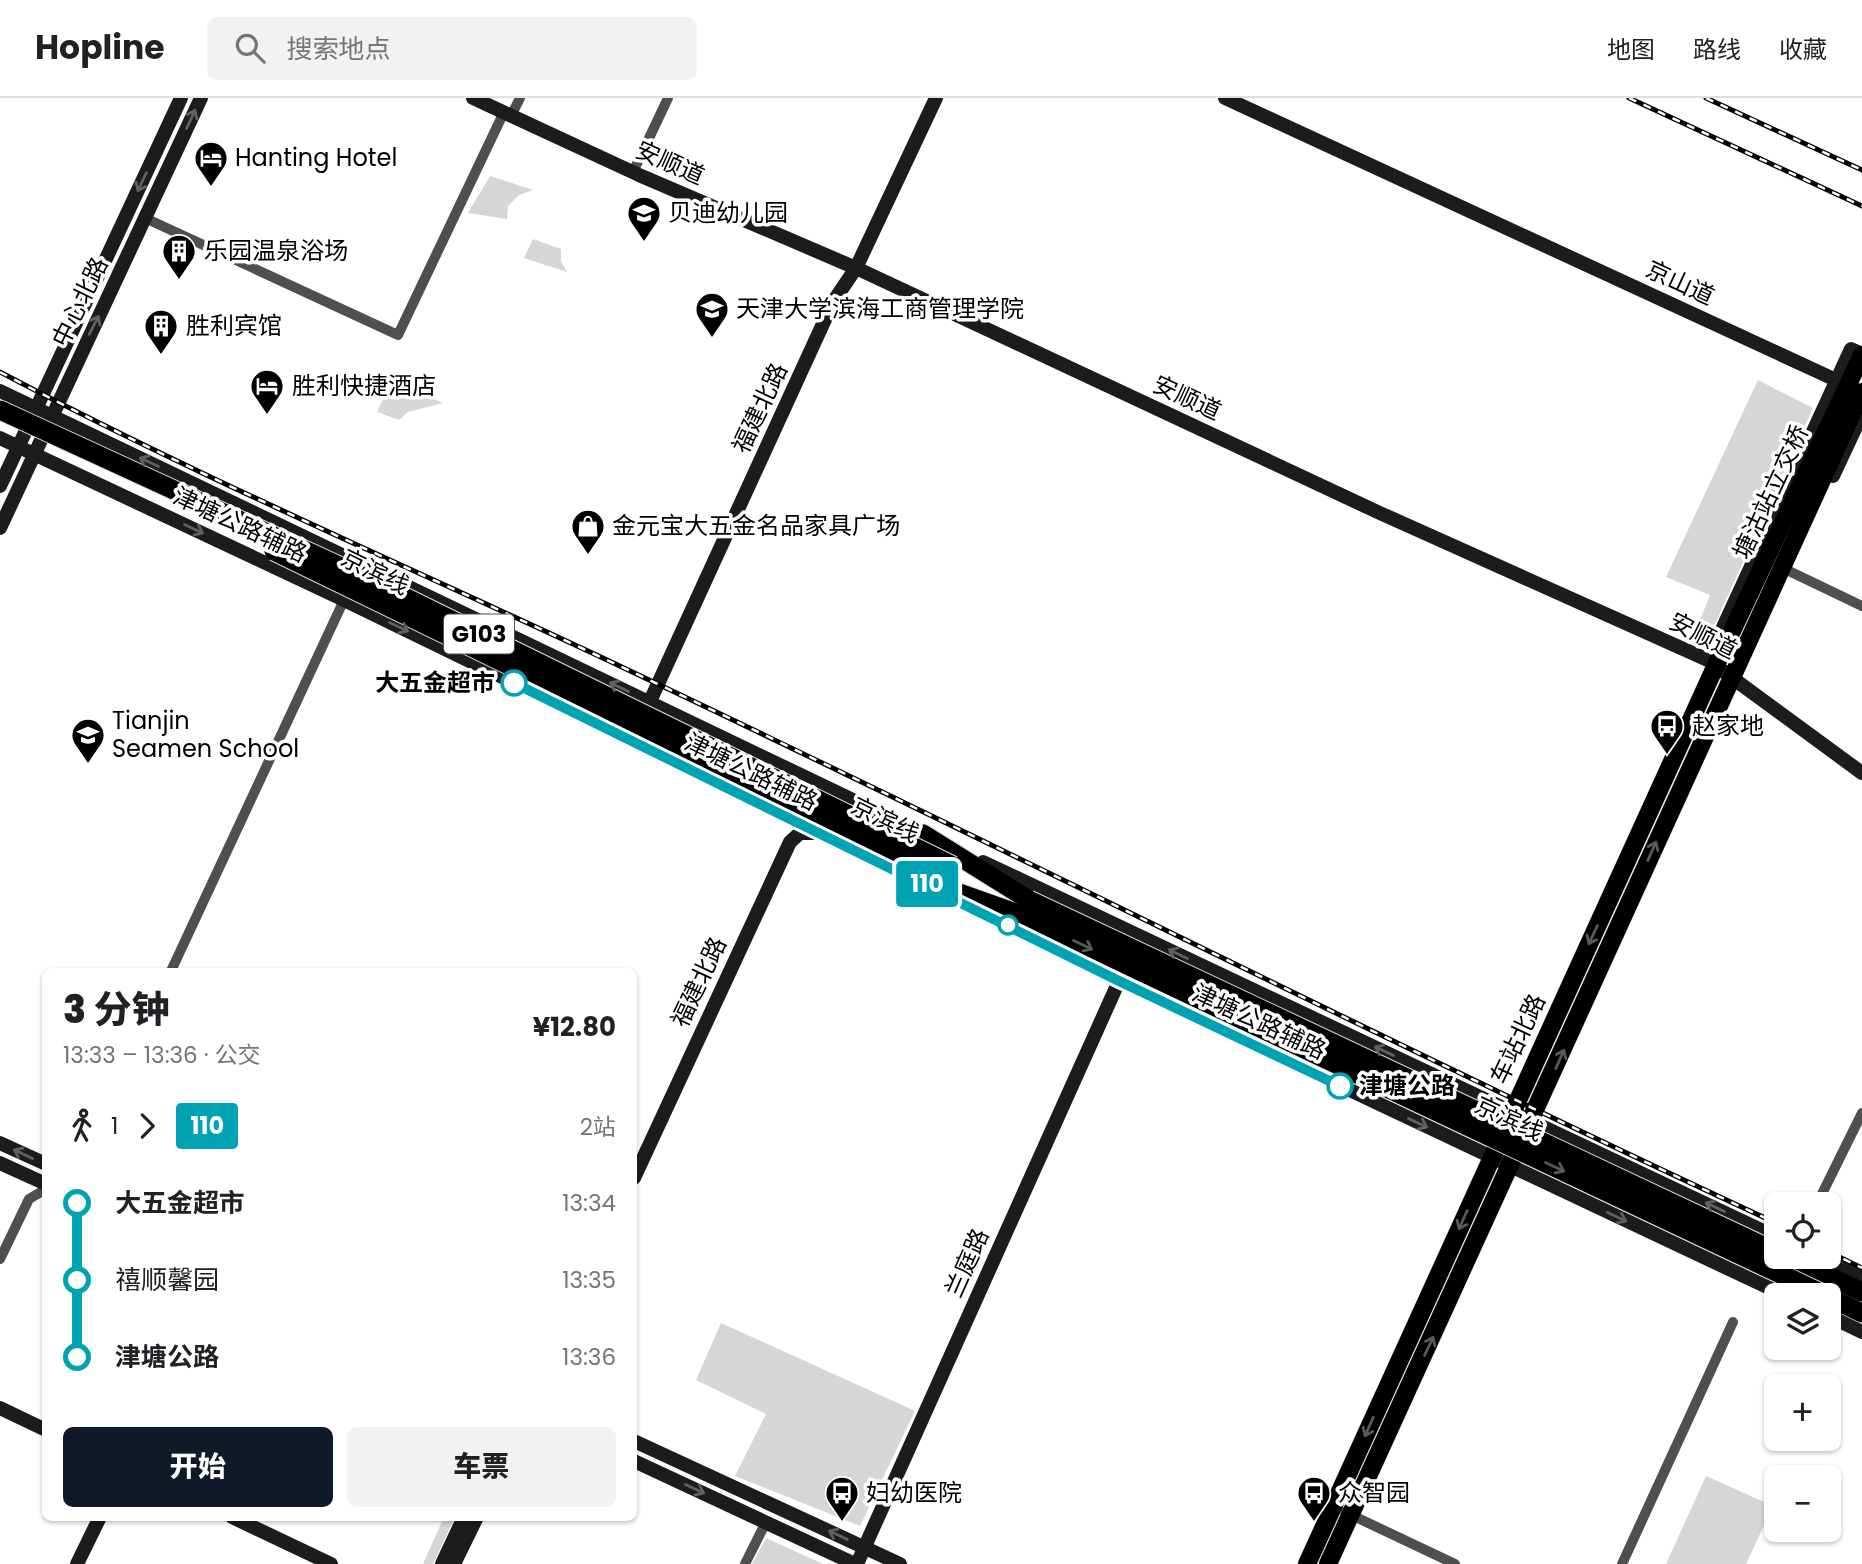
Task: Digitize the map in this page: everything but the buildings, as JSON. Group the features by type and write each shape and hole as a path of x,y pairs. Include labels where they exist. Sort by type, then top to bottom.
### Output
{"highway":[{"name":"京滨线","path":"0,410 378,584 950,872"},
{"name":"京滨线","path":"0,424 353,588 1025,907 1764,1246"},
{"name":"G103","path":"923,834 1025,907"},
{"path":"911,876 1025,907"},
{"name":"京滨线","path":"1025,907 1800,1283"},
{"path":"1814,1269 1862,1292"},
{"name":"京滨线","path":"1841,1303 1862,1313"}],"main road":[{"name":"中心北路","path":"0,528 42,438 43,411 51,379 181,98"},
{"name":"中心北路","path":"0,486 19,446 43,411 65,386 201,98"},
{"name":"安顺道","path":"473,98 633,172 856,268 1382,514 1726,664 1862,773"},
{"name":"福建北路","path":"632,740 833,302 856,268 936,98"},
{"name":"京山道","path":"1225,98 1836,380"},
{"path":"1726,664 1836,380 1851,349 1862,354"},
{"name":"塘沽站立交桥","path":"1726,664 1862,354"},
{"path":"65,386 64,412 81,430"},
{"name":"津塘公路辅路","path":"0,391 923,834 1764,1231"},
{"name":"塘沽站立交桥","path":"1726,664 1862,392"},
{"path":"1726,664 1789,571 1862,414"},
{"name":"津塘公路辅路","path":"0,438 344,600 767,805 1119,981 1764,1286"},
{"path":"42,438 54,458 65,468"},
{"path":"19,487 27,475 40,467 65,468"},
{"name":"车站北路","path":"1307,1564 1512,1111 1726,664"},
{"name":"车站北路","path":"1328,1564 1532,1121 1726,664"},
{"name":"福建北路","path":"637,1149 783,838 782,822 767,805"},
{"name":"福建北路","path":"637,1172 790,842 800,833 826,835"},
{"name":"兰庭路","path":"856,1564 1119,981"},
{"path":"0,1143 42,1162"},
{"path":"0,1163 42,1184"},
{"path":"1841,1268 1862,1278"},
{"path":"1841,1322 1862,1332"},
{"path":"0,1408 42,1428"},
{"path":"637,1442 900,1564"},
{"path":"637,1462 856,1564"},
{"path":"77,1564 98,1521"},
{"path":"240,1521 331,1564"},
{"path":"442,1564 462,1521"},
{"path":"454,1564 475,1521"}],"street":[{"path":"145,218 398,335 507,114 520,98"},
{"path":"633,172 668,98"},
{"path":"1789,571 1862,606"},
{"path":"172,968 344,600"},
{"path":"1823,1192 1862,1113"},
{"path":"0,1259 29,1199 42,1189"},
{"path":"1622,1564 1732,1322"},
{"path":"1334,1506 1455,1564"},
{"path":"745,1564 766,1522"}],"shaded area":[{"path":"490,176 533,190 519,195 508,206 507,219 468,213"},
{"path":"533,239 561,249 561,261 567,272 524,258"},
{"path":"392,380 443,403 408,412 399,420 377,412"},
{"path":"1758,380 1813,408 1704,648 1691,643 1710,595 1666,577"},
{"path":"721,1323 915,1411 860,1526 735,1476 766,1414 696,1380"},
{"path":"1706,1476 1764,1502 1764,1525 1746,1564 1666,1564"},
{"path":"442,1521 453,1521 433,1564 423,1564"},
{"path":"766,1538 823,1564 752,1564"}],"railway":[{"path":"1629,98 1862,206"},
{"path":"1706,98 1862,170"},
{"path":"0,372 154,450 626,669 1488,1087 1764,1217"},
{"path":"1841,1258 1862,1268"}],"bus line":[{"name":"110","path":"514,683 767,805 1119,981 1340,1086"}],"place":[{"name":"Hanting Hotel","path":"211,188"},
{"name":"贝迪幼儿园","path":"644,243"},
{"name":"乐园温泉浴场","path":"179,281"},
{"name":"天津大学滨海工商管理学院","path":"712,339"},
{"name":"胜利宾馆","path":"161,356"},
{"name":"胜利快捷酒店","path":"267,416"},
{"name":"金元宝大五金名品家具广场","path":"588,556"},
{"name":"大五金超市","path":"514,683"},
{"name":"赵家地","path":"1667,756"},
{"name":"Tianjin Seamen School","path":"88,765"},
{"name":"津塘公路","path":"1340,1086"},
{"name":"妇幼医院","path":"842,1523"},
{"name":"众智园","path":"1314,1523"}]}
